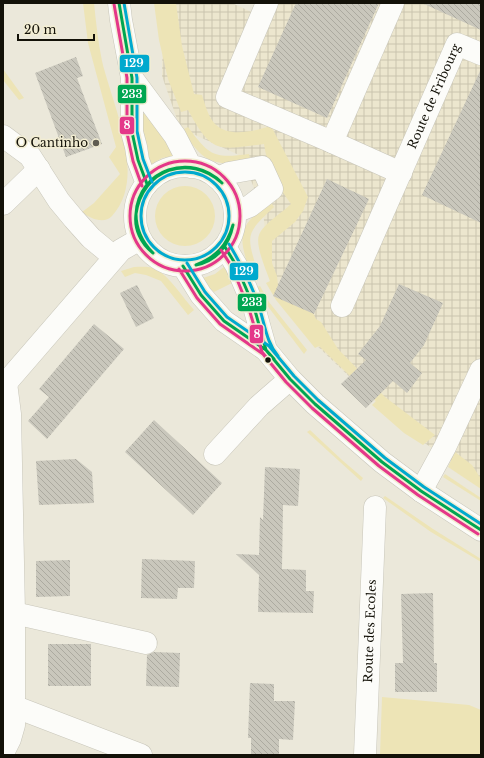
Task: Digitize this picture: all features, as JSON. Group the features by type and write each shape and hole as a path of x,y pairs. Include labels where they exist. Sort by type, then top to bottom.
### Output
{"street":[{"path":"119,3 132,78 132,132 138,160 147,184"},
{"path":"267,3 227,97 401,173"},
{"path":"332,142 393,3"},
{"name":"Route de Fribourg","path":"342,306 457,44 481,54"},
{"path":"132,78 175,136 191,167"},
{"path":"3,136 30,156 59,201 74,219 92,238 114,256"},
{"path":"179,167 191,167 205,170 218,178 225,186 232,200 235,212 233,228 225,247 217,255 206,262 193,266 169,264 157,258 147,249 140,238 136,226 135,214 139,197 147,184 158,174 168,169 179,167"},
{"path":"218,178 229,173 262,167 272,189 250,206 235,212"},
{"path":"3,204 39,169"},
{"path":"3,753 10,739 14,725 14,613 10,414 5,382 114,256 140,238"},
{"path":"225,247 236,265 254,307 266,350"},
{"path":"183,266 201,295 224,321 266,350 290,379 315,404 382,462 421,491 481,530"},
{"path":"421,491 445,447 481,370"},
{"path":"215,454 259,406 290,379"},
{"name":"Route des Ecoles","path":"365,755 375,507"},
{"path":"14,613 146,643"},
{"path":"13,706 141,755"}],"shaded area":[{"path":"83,3 94,3 102,61 119,119 127,161 127,181 122,200 112,216 105,220 97,220 82,212 94,203 120,174 109,157 116,147 88,43"},
{"path":"154,3 176,3 182,46 194,94 202,95 210,118 221,128 234,132 257,130 271,126 308,197 303,211 295,222 272,241 272,263 277,276 279,295 312,311 316,319 321,322 338,349 385,397 435,435 423,445 404,433 372,405 376,401 319,346 315,348 276,300 266,283 270,281 258,245 258,239 261,231 291,204 274,176 265,152 264,144 236,147 217,146 203,135 188,110 181,112 168,79 159,40"},
{"path":"163,3 232,3 256,14 261,3 481,3 481,480 406,431 312,341 270,285 263,210 241,156 180,128 162,76"},
{"path":"3,69 24,98 19,100 3,80"},
{"path":"145,113 175,153 173,156 162,158 150,165 140,119 141,115"},
{"path":"188,127 201,144 213,153 227,156 249,154 251,162 227,163 210,160 203,156 182,130"},
{"path":"185,186 201,191 206,195 210,200 215,216 210,232 206,237 201,241 185,246 169,241 164,237 160,232 155,216 160,200 164,195 169,191"},
{"path":"270,201 274,207 253,229 251,235 251,248 257,270 250,273 243,249 243,232 251,218"},
{"path":"225,266 234,282 214,292 203,281 203,278 215,274"},
{"path":"134,267 151,267 156,269 171,282 194,310 188,315 161,281 146,275 135,273 125,277 121,271"},
{"path":"260,286 269,302 307,350 304,354 266,304 257,287"},
{"path":"310,430 363,478 361,481 307,432"},
{"path":"455,452 472,465 481,478 481,489 448,467"},
{"path":"445,474 481,498 481,501 443,477"},
{"path":"385,496 433,529 481,559 481,562 431,532 383,498"},
{"path":"382,697 469,705 481,710 481,755 380,755"}],"building":[{"path":"296,3 379,3 327,118 258,87"},
{"path":"422,3 481,3 481,30"},
{"path":"76,57 83,76 77,78 102,144 66,157 35,73"},
{"path":"481,69 481,223 422,195"},
{"path":"327,179 369,199 314,314 273,296"},
{"path":"399,284 443,303 424,345 410,363 422,373 407,393 393,381 366,408 341,384 366,360 358,354 380,326"},
{"path":"137,285 154,318 136,327 120,293"},
{"path":"94,324 124,349 47,439 28,421 49,397 39,389"},
{"path":"154,420 222,483 193,515 125,452"},
{"path":"76,459 92,472 94,503 39,505 36,461"},
{"path":"265,467 300,469 298,506 283,505 282,569 306,570 306,591 314,591 313,613 258,612 259,575 236,554 259,555 260,517 263,520"},
{"path":"142,559 195,561 194,588 178,588 177,599 141,598"},
{"path":"70,560 70,596 36,597 36,561"},
{"path":"433,593 434,663 437,663 437,692 395,692 395,663 403,663 401,594"},
{"path":"48,644 91,644 91,686 48,686"},
{"path":"154,652 180,653 179,687 146,686 147,655"},
{"path":"250,683 274,684 274,701 295,701 293,740 279,739 279,755 251,755 251,738 248,738"}],"transit line":[{"name":"233","path":"119,3 132,78 132,132 138,160 147,184"},
{"name":"129","path":"124,3 137,78 137,131 143,159 152,182"},
{"name":"8","path":"114,4 127,78 127,133 133,161 142,186"},
{"name":"8","path":"185,161 196,162 206,166 224,177 235,195 239,205 240,216 239,227 235,237 224,255 206,266 196,270 185,271 174,270 164,266 146,255 135,237 131,227 130,216 131,205 135,195 146,177 164,166 174,162 185,161"},
{"name":"233","path":"136,214 139,198 146,186 156,176 168,170 182,167 196,168 210,174 222,183"},
{"name":"233","path":"136,214 140,199 147,186 157,177 169,170 182,168 195,169 209,174 222,183"},
{"name":"129","path":"185,172 202,175 216,185 226,199 229,216 226,233 216,247 202,257 185,260 168,257 154,247 144,233 141,216 144,199 154,185 168,175 185,172"},
{"name":"233","path":"136,214 140,235 153,253"},
{"name":"233","path":"136,214 136,225 139,236 153,253"},
{"name":"233","path":"196,265 220,250 228,239 233,225"},
{"name":"233","path":"196,265 210,260 221,251 228,239 233,225"},
{"name":"129","path":"229,244 250,283 259,307 268,339 278,356"},
{"name":"233","path":"225,247 236,265 254,307 266,350 274,359"},
{"name":"8","path":"221,250 232,267 249,309 262,352 270,362"},
{"name":"129","path":"187,263 205,292 227,317 269,346 294,376 318,400 385,458 424,487 481,524"},
{"name":"233","path":"183,266 201,295 224,321 266,350 290,379 315,404 382,462 421,491 481,530"},
{"name":"8","path":"179,269 197,298 220,324 263,354 286,382 312,408 379,466 418,495 478,534"}],"place":[{"name":"O Cantinho","path":"96,143"}]}
